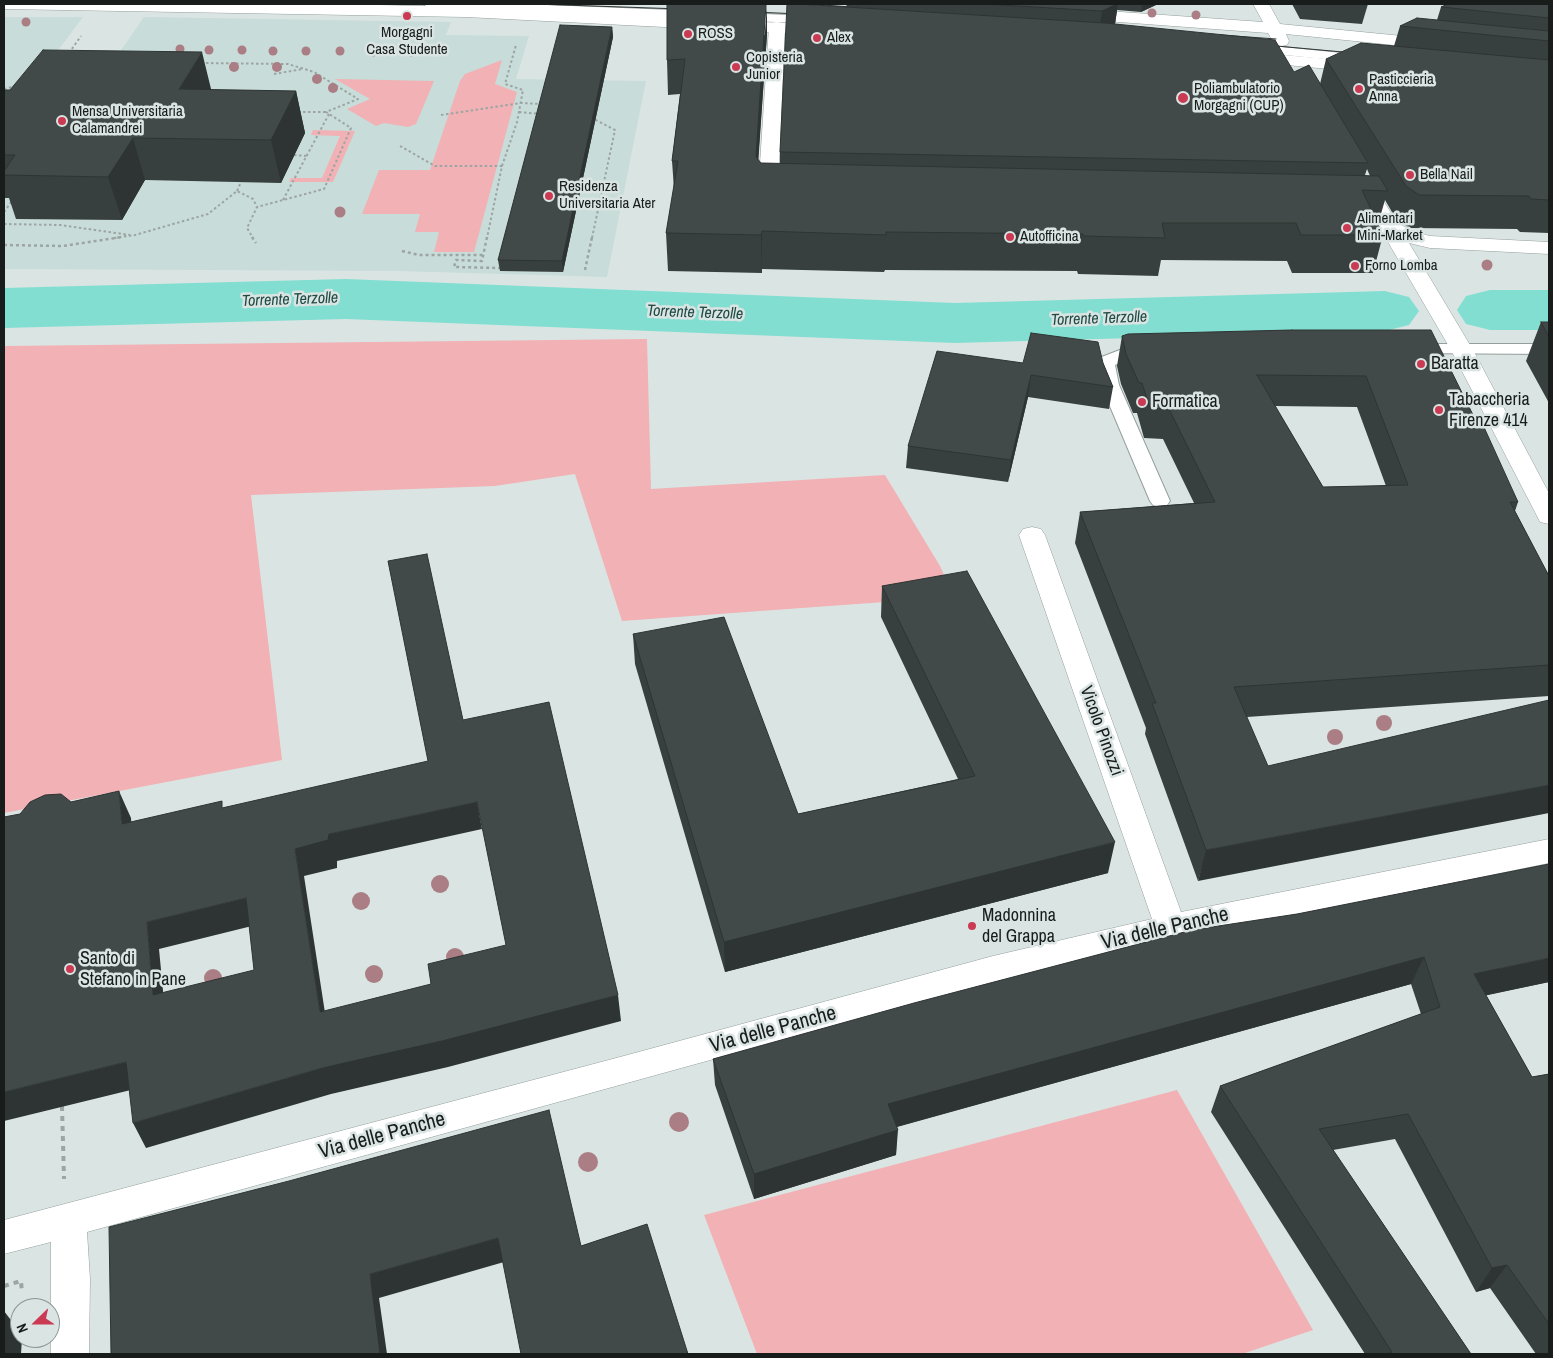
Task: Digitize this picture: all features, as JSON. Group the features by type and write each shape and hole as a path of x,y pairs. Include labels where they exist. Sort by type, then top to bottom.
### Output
{"street":[{"path":"4,4 270,7 447,12 777,28 834,26"},
{"path":"1261,4 1303,82"},
{"path":"1064,13 1274,28 1454,46"},
{"path":"777,28 768,194 797,194"},
{"path":"1237,51 1379,65"},
{"path":"1352,164 1460,346 1549,516"},
{"path":"1352,205 1377,205"},
{"path":"1388,224 1411,238 1447,244 1549,248"},
{"path":"1419,275 1414,260 1422,249 1427,246 1447,244"},
{"name":"Vicolo Pinozzi","path":"1032,535 1171,927"},
{"name":"Via delle Panche","path":"4,1237 620,1072 993,969 1171,927 1549,851"},
{"path":"68,1219 71,1279 70,1354"}],"lane":[{"path":"429,4 834,26"},
{"path":"1390,349 1460,346 1549,349"},
{"path":"1160,501 1110,385 1105,362 1131,352 1166,350"}],"path":[{"path":"64,60 85,31"},
{"path":"500,268 454,268 456,260 482,261 484,255 502,166 521,103 523,90 505,84 518,36"},
{"path":"199,63 288,64 314,72 358,99 327,113 307,156 283,200"},
{"path":"274,74 303,69"},
{"path":"4,89 20,84"},
{"path":"442,115 521,103 546,105"},
{"path":"256,243 247,228 257,207 324,189 350,128 327,113 302,111 296,113"},
{"path":"519,112 544,114"},
{"path":"585,270 615,130 589,116"},
{"path":"400,146 435,166 502,166"},
{"path":"294,155 307,156"},
{"path":"4,244 63,246 135,235 208,214 237,191 241,182"},
{"path":"237,191 253,199 257,207"},
{"path":"4,212 13,198"},
{"path":"4,224 60,224 135,235"},
{"path":"402,251 418,255 484,255"},
{"path":"62,1106 64,1182"},
{"path":"4,1286 21,1281 22,1293"}],"shaded area":[{"path":"4,17 83,17 57,52 119,53 144,17 451,22 446,35 529,36 516,79 646,81 607,277 398,271 4,269"},
{"path":"502,60 495,84 517,92 474,252 434,252 439,232 415,232 420,214 362,214 379,170 430,170 460,81 465,74"},
{"path":"335,79 434,81 416,124 408,127 384,123 376,126 347,109 370,99"},
{"path":"313,130 355,131 333,182 289,182 291,178 322,178 340,136 311,135"},
{"path":"647,339 651,489 885,475 940,566 954,597 622,621 575,474 495,486 251,495 282,760 4,813 4,346"},
{"path":"1177,1090 1313,1330 1242,1354 757,1354 704,1215"}],"building":[{"path":"667,4 766,4 756,157 761,163 1379,176 1388,191 1362,190 1383,235 1301,235 1296,223 1162,223 1165,238 1083,236 1083,234 886,232 886,235 762,231 761,235 666,233 678,161 672,161 685,59 667,60"},
{"path":"787,4 1105,23 1275,40 1294,72 1309,65 1368,163 780,152"},
{"path":"983,4 1117,4 1102,11"},
{"path":"1448,4 1549,4 1549,18 1441,7"},
{"path":"1417,18 1549,31 1549,41 1400,26"},
{"path":"560,25 612,27 562,261 498,260"},
{"path":"1361,43 1549,60 1549,200 1531,199 1529,196 1419,195 1406,186 1326,59"},
{"path":"43,50 202,52 179,89 296,91 271,140 133,138 108,177 4,175 4,171 15,155 4,155 4,90 10,90"},
{"path":"1541,322 1549,322 1549,337"},
{"path":"1292,330 1431,330 1478,425 1483,425 1518,502 1510,502 1549,576 1549,665 1234,687 1268,766 1549,700 1549,785 1206,850 1152,703 1156,703 1080,512 1215,502 1169,409 1150,408 1142,383 1139,383 1126,354 1122,336 1128,334","holes":["1257,375 1366,376 1408,485 1323,487"]},
{"path":"1031,333 1098,342 1103,363 1113,387 1031,375 1011,460 908,446 937,351 1023,363"},
{"path":"427,554 463,720 549,702 618,995 442,1041 322,1068 133,1123 126,1062 4,1092 4,817 20,814 30,802 45,795 61,794 71,802 119,791 122,824 222,801 222,808 428,761 388,561","holes":["477,802 506,945 428,964 431,984 320,1012 295,849 328,840 329,834","246,898 254,970 153,995 147,922"]},
{"path":"967,571 1115,842 724,942 633,634 724,617 798,814 975,776 882,586"},
{"path":"1549,864 1549,958 1474,974 1532,1077 1549,1074 1549,1324 1507,1265 1492,1268 1408,1114 1319,1129 1471,1354 1386,1354 1392,1352 1220,1086 1440,1007 1424,957 888,1104 898,1130 754,1174 713,1059 914,1003 1192,930 1297,914"},
{"path":"549,1110 581,1246 647,1224 688,1354 521,1354 498,1238 370,1274 380,1353 377,1354 111,1354 109,1227 289,1181"}],"waterway":[{"name":"Torrente Terzolle","path":"4,308 346,299 955,323 1385,311"},
{"name":"Torrente Terzolle","path":"1490,310 1549,310"}],"tram line":[{"path":"534,4 681,9"},
{"path":"807,4 852,7"},
{"path":"753,12 801,14"},
{"path":"1221,35 1276,39"},
{"path":"1265,45 1354,53"}],"place":[{"name":"Morgagni Casa Studente","path":"407,16"},
{"name":"ROSS","path":"688,34"},
{"name":"Alex","path":"817,38"},
{"name":"Copisteria Junior","path":"736,67"},
{"name":"Pasticcieria Anna","path":"1359,89"},
{"name":"Poliambulatorio Morgagni (CUP)","path":"1183,98"},
{"name":"Mensa Universitaria Calamandrei","path":"62,121"},
{"name":"Bella Nail","path":"1410,175"},
{"name":"Residenza Universitaria Ater","path":"549,196"},
{"name":"Alimentari Mini-Market","path":"1347,228"},
{"name":"Autofficina","path":"1010,237"},
{"name":"Forno Lomba","path":"1355,266"},
{"name":"Baratta","path":"1421,364"},
{"name":"Formatica","path":"1142,402"},
{"name":"Tabaccheria Firenze 414","path":"1439,410"},
{"name":"Madonnina del Grappa","path":"972,926"},
{"name":"Santo di Stefano in Pane","path":"70,969"}]}
